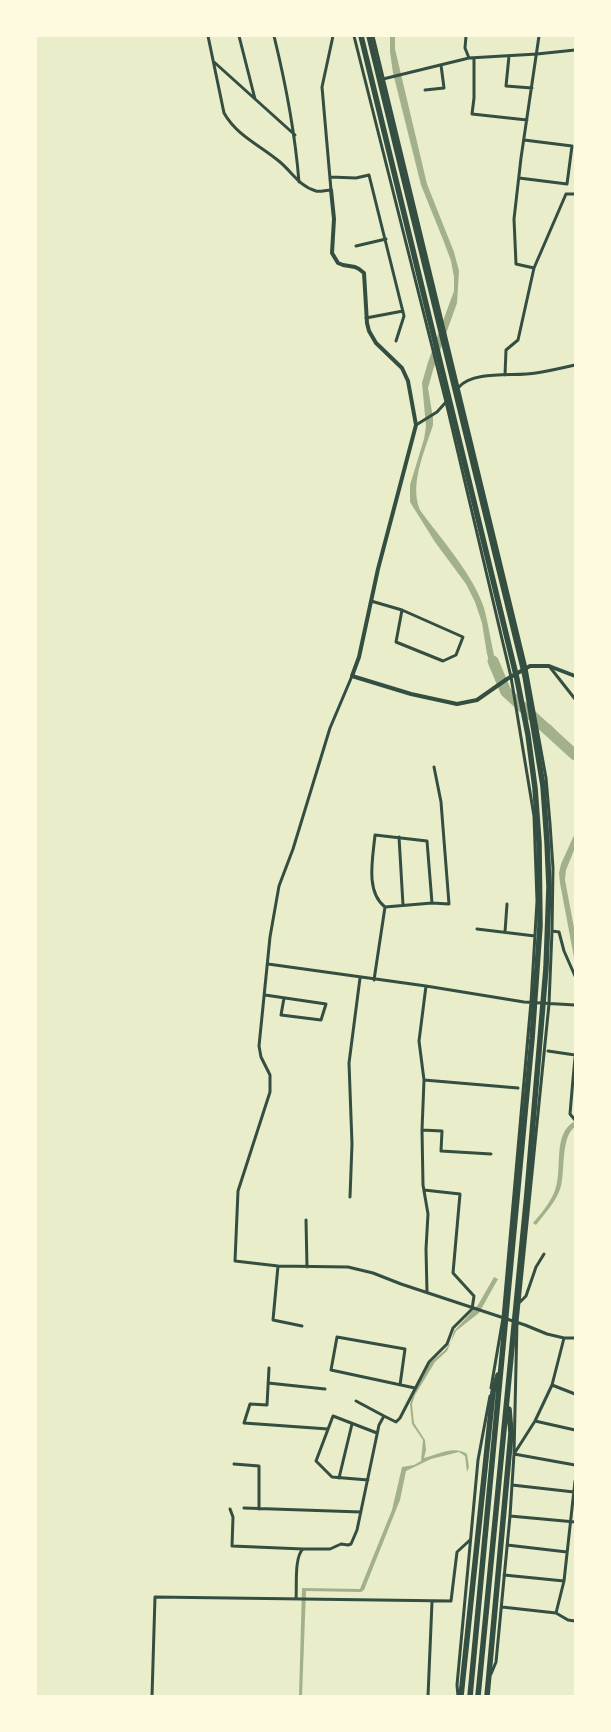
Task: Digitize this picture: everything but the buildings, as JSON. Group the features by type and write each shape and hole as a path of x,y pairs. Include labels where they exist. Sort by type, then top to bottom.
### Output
{"highway":[{"path":"361,36 503,619 528,735 535,788 539,843 540,887 538,967 470,1696"},
{"path":"370,36 512,617 525,676 543,786 549,887 546,968 478,1696"},
{"path":"462,1696 493,1392 502,1356"},
{"path":"487,1696 511,1433 507,1395"}],"street":[{"path":"208,36 224,113 230,123 244,136 280,162 299,182 316,191 331,190"},
{"path":"239,36 255,99"},
{"path":"274,36 295,134 299,182"},
{"path":"333,36 322,87 334,219 332,253 338,263 359,268 364,273 366,318 369,331 372,338 402,368 408,381 416,425 371,601 359,657 330,728 293,849 279,886 270,938 259,1046 261,1057 270,1075 270,1092 238,1191 235,1261 278,1266 348,1267 373,1273 472,1309 564,1338 575,1338"},
{"path":"354,36 446,402 509,678 534,816 537,901 531,1002 503,1318 478,1460 457,1685 458,1696"},
{"path":"373,36 526,668 546,778 553,868 549,1004 517,1322 514,1454 510,1516 496,1662 489,1680"},
{"path":"466,36 465,48 469,58"},
{"path":"534,268 516,264 514,219 539,36"},
{"path":"384,79 469,58 575,50"},
{"path":"509,56 506,86 532,88"},
{"path":"474,58 474,98 472,114 527,120"},
{"path":"213,62 295,134"},
{"path":"425,90 444,88 441,65"},
{"path":"519,178 567,184 572,146 524,140"},
{"path":"330,177 356,178 369,175 386,238 404,316 396,341"},
{"path":"506,375 506,350 518,340 534,268 566,194 575,194"},
{"path":"356,246 386,238"},
{"path":"366,318 403,311"},
{"path":"416,425 437,412 462,384 478,378 535,374 575,365"},
{"path":"371,601 402,610 463,637 456,655 443,661 396,642 402,610"},
{"path":"352,676 411,694 457,704 477,700 509,678 530,666 549,666 575,676"},
{"path":"549,666 575,699"},
{"path":"432,903 427,841 375,835 372,883 379,903 385,908 432,903 448,904 441,802 434,767"},
{"path":"399,837 404,906"},
{"path":"505,932 507,904"},
{"path":"374,980 385,908"},
{"path":"477,929 535,936"},
{"path":"552,932 559,932 564,951 575,976"},
{"path":"268,964 531,1002 575,1005"},
{"path":"350,1198 352,1144 349,1063 360,978"},
{"path":"426,986 419,1041 424,1080 422,1130 424,1190 428,1214 426,1249 427,1292"},
{"path":"265,995 326,1004 321,1020 281,1015 284,998"},
{"path":"548,1051 575,1055"},
{"path":"575,1058 570,1114 575,1120"},
{"path":"424,1080 518,1088"},
{"path":"422,1130 442,1131 442,1151 491,1154"},
{"path":"356,1401 396,1422 400,1418 429,1362 447,1344 453,1328 472,1309 474,1296 453,1273 460,1194 424,1190"},
{"path":"306,1220 307,1267"},
{"path":"519,1303 526,1296 536,1267 544,1254"},
{"path":"278,1266 273,1320 302,1326"},
{"path":"400,1384 405,1349 337,1337 331,1370 415,1388"},
{"path":"514,1454 535,1421 552,1385 564,1338"},
{"path":"269,1368 267,1405 250,1404 244,1422 328,1429"},
{"path":"268,1383 325,1389"},
{"path":"552,1385 575,1394"},
{"path":"368,1480 332,1477 316,1461 333,1416 377,1433"},
{"path":"230,1509 233,1517 232,1546 330,1549 341,1544 351,1544 357,1530 377,1433 384,1416"},
{"path":"535,1421 575,1430"},
{"path":"339,1478 352,1424"},
{"path":"514,1454 575,1465"},
{"path":"234,1464 259,1466 259,1509"},
{"path":"556,1613 564,1582 575,1481"},
{"path":"512,1485 574,1492"},
{"path":"244,1508 361,1512"},
{"path":"510,1516 575,1522"},
{"path":"152,1696 155,1597 432,1602 451,1601 457,1552 471,1540"},
{"path":"507,1545 567,1552"},
{"path":"296,1599 297,1568 300,1552 303,1549"},
{"path":"504,1575 564,1582"},
{"path":"428,1696 432,1602"},
{"path":"502,1607 556,1613 568,1620 575,1621"}],"shaded area":[{"path":"390,36 395,36 395,49 427,184 454,252 459,271 457,303 428,388 433,425 419,468 416,489 417,500 420,510 447,545 479,595 484,608 499,674 494,677 487,654 482,623 475,602 466,584 435,542 410,502 410,485 424,439 426,426 422,383 428,362 454,291 454,277 451,261 421,185 393,73 390,52"},
{"path":"550,724 575,751 575,760 546,729"},
{"path":"575,833 575,848 566,870 565,880 575,933 575,963 559,873 561,864"},
{"path":"575,1121 575,1127 567,1138 565,1145 561,1186 557,1197 536,1225 533,1223 550,1201 557,1184 560,1144 563,1135 568,1127"},
{"path":"494,1277 498,1279 479,1313 456,1331 447,1351 435,1362 415,1395 412,1404 414,1423 425,1440 426,1450 424,1458 446,1451 462,1451 467,1454 469,1467 467,1472 465,1456 459,1452 431,1459 406,1471 400,1500 364,1590 361,1592 306,1591 302,1696 299,1696 302,1588 360,1589 392,1510 402,1467 414,1465 421,1461 423,1440 412,1424 410,1404 413,1395 430,1363 445,1350 451,1342 454,1331 478,1305"}],"waterway":[{"path":"493,661 506,692 575,755"}]}
